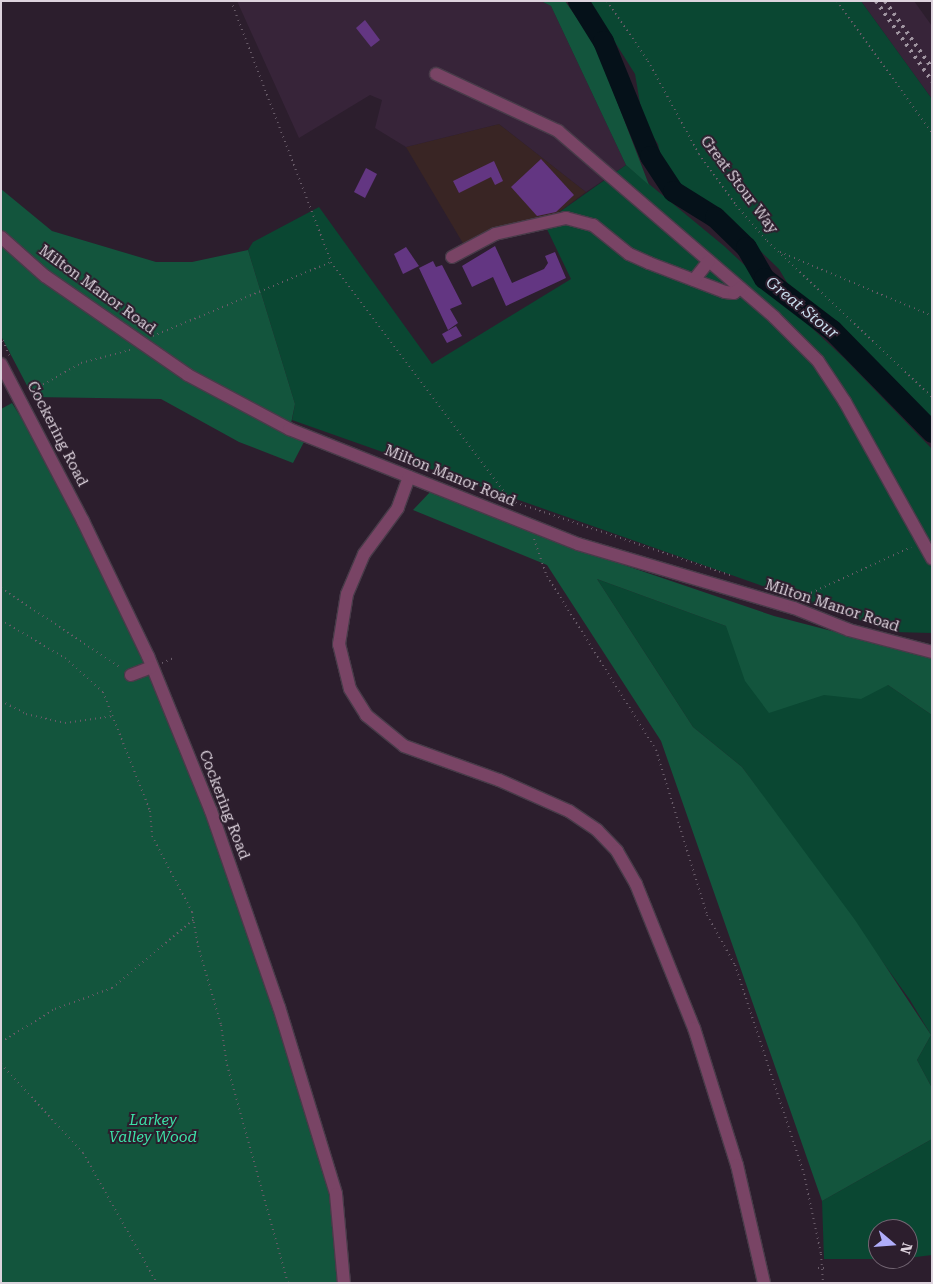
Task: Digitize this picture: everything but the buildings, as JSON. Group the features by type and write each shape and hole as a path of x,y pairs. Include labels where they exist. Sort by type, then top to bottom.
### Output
{"street":[{"path":"436,74 558,131 709,260 818,361 845,402 932,558"},
{"path":"452,257 495,234 566,218 593,225 629,254 725,292 734,293 740,288"},
{"name":"Milton Manor Road","path":"1,237 46,276 188,375 289,429 529,525 849,630 932,652"},
{"path":"694,280 709,260"},
{"name":"Cockering Road","path":"2,362 152,667 211,811 279,1007 336,1194 344,1283"},
{"path":"409,477 398,508 364,554 347,594 339,644 350,689 366,715 404,746 491,776 569,811 597,830 617,851 636,884 697,1036 737,1164 764,1283"},
{"path":"131,675 152,667"}],"path":[{"path":"231,1 331,262 515,507"},
{"name":"Great Stour Way","path":"607,1 648,61 699,154 777,250 932,397"},
{"path":"837,1 932,133"},
{"path":"777,250 932,316"},
{"path":"139,341 331,262"},
{"path":"1,336 10,354 2,362"},
{"path":"15,388 25,393 82,363 128,352"},
{"path":"511,501 734,577"},
{"path":"529,525 547,576 656,750 707,915 735,965 804,1174 823,1268 822,1283"},
{"path":"799,599 922,542"},
{"path":"1,588 131,675"},
{"path":"1,620 65,658 103,692 150,811 152,836 193,920 252,1161 288,1283"},
{"path":"1,701 26,714 65,723 113,716"},
{"path":"1,1042 55,1009 112,988 193,920"},
{"path":"1,1064 83,1153 157,1283"},
{"path":"818,1268 823,1268"}],"shaded area":[{"path":"237,1 541,1 551,6 626,165 586,192 499,124 406,147 375,128 382,100 370,95 299,138"},
{"path":"861,1 914,1 932,26 932,99"},
{"path":"499,124 586,192 544,223 464,245 406,147"}],"green space":[{"path":"541,1 565,1 595,44 649,185 626,165 551,6"},
{"path":"589,1 861,1 932,99 932,420 789,286 779,269 726,218 684,189 664,169 658,144 643,121 635,74"},
{"path":"626,165 724,246 844,358 932,449 932,633 893,632 292,420 295,404 248,250 253,242 319,207 432,364 571,279 544,223"},
{"path":"1,189 52,231 156,262 192,262 248,250 295,404 289,433 305,440 293,463 239,442 161,399 33,397 1,336"},
{"name":"Larkey Valley Wood","path":"12,403 59,477 106,569 209,822 275,1008 332,1196 341,1283 1,1283 1,409"},
{"path":"431,491 562,544 774,616 932,657 932,715 888,685 861,699 824,695 769,713 745,681 726,626 597,579 693,727 742,767 855,920 931,1035 917,1060 932,1088 932,1139 822,1201 661,741 547,565 413,510"},
{"path":"597,579 888,685 932,715 932,1088 917,1060 931,1035 910,1000 742,767 693,727"},
{"path":"932,1139 932,1255 918,1257 918,1219 868,1219 868,1259 824,1259 822,1201"}],"waterway":[{"name":"Great Stour","path":"578,1 603,41 650,156 673,191 715,217 746,247 764,278 832,330 932,432"}],"railway":[{"path":"876,1 932,81"},
{"path":"885,1 932,68"}]}
